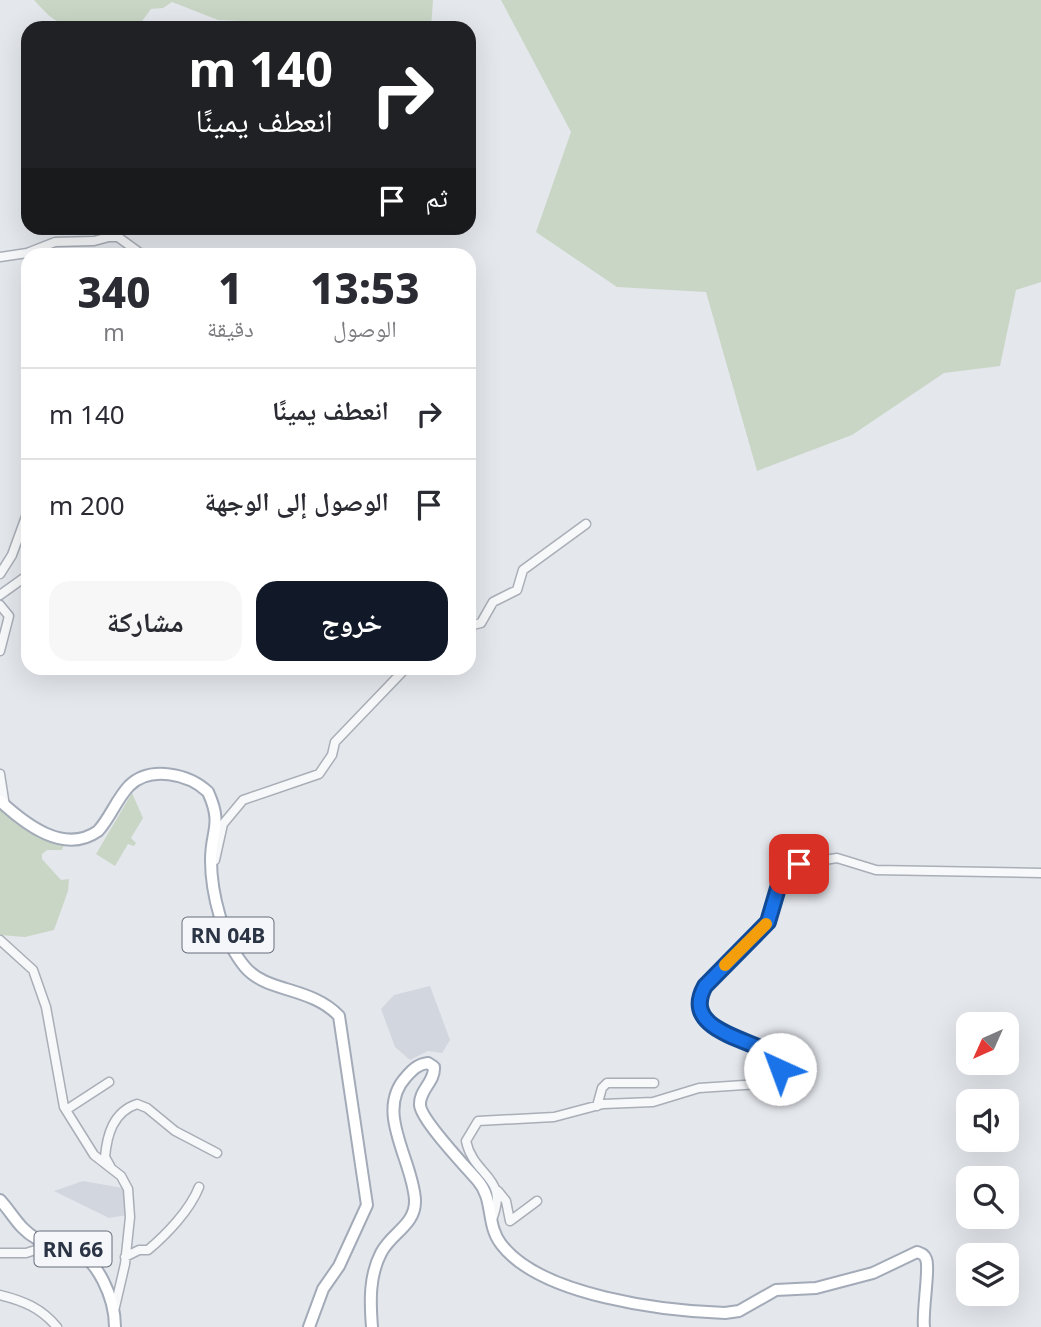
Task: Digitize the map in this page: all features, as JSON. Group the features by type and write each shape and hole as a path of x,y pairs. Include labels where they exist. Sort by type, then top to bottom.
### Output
{"main road":[{"name":"RN 04B","path":"3,803 44,833 60,839 80,839 98,831 131,784 161,774 183,777 208,792 218,825 212,865 213,886 226,928 246,968 277,986 317,998 339,1016 367,1205 339,1266 323,1289 309,1327"},
{"path":"372,1327 370,1304 375,1267 388,1243 412,1218 415,1208 412,1179 395,1124 394,1097 403,1080 422,1063 433,1067 434,1074 420,1099 423,1117 486,1191 495,1234 510,1254 532,1270 603,1298 702,1312 739,1311 776,1290 816,1287 847,1280 885,1269 917,1252 924,1256 927,1264 923,1298 924,1327"},
{"name":"RN 66","path":"0,1200 15,1222 38,1240 70,1247 82,1255 102,1279 115,1307 115,1327"}],"street":[{"path":"40,248 55,242 94,241 109,237 128,242 135,248"},
{"path":"0,257 21,254"},
{"path":"476,624 481,623 493,602 517,590 523,570 586,524"},
{"path":"0,574 12,555 21,530"},
{"path":"0,595 21,580"},
{"path":"0,605 9,616 0,651"},
{"path":"212,865 223,824 243,800 319,774 332,755 335,741 399,675"},
{"path":"0,774 3,803"},
{"path":"537,1201 510,1221 506,1200 467,1148 466,1141 478,1121 554,1117 597,1106 653,1102 720,1085 759,1084 771,1080 780,1069 781,1059 772,1052 730,1035 706,1021 698,998 705,986 768,922 781,878 799,864 837,858 876,870 1041,873"},
{"path":"0,940 33,970 46,1007 61,1099 66,1110 94,1155 118,1174"},
{"path":"66,1110 109,1082"},
{"path":"597,1106 602,1088 607,1083 654,1083"},
{"path":"115,1307 120,1293 130,1200 125,1182 104,1157 106,1142 115,1119 137,1104 147,1108 175,1131 217,1153"},
{"path":"125,1257 139,1250 148,1250 162,1237 194,1198 199,1187"},
{"path":"491,1222 498,1205 498,1191"},
{"path":"0,1253 26,1253 55,1244"},
{"path":"0,1295 23,1301 41,1311 57,1327"}],"shaded area":[{"path":"430,986 450,1040 442,1053 428,1051 410,1060 395,1047 381,1009 394,995"},
{"path":"83,1181 123,1188 127,1215 109,1218 54,1191"}],"green space":[{"path":"34,0 433,0 432,21 218,20 172,2 163,8 151,9 142,21 57,21"},
{"path":"501,0 1041,0 1041,282 1016,290 1000,366 944,373 852,435 757,471 706,292 617,287 536,232 571,132"},
{"path":"132,793 143,818 131,838 136,843 134,846 128,844 115,866 96,854"},
{"path":"0,810 64,845 62,850 47,850 42,854 42,859 61,880 69,879 68,891 54,930 25,937 0,935"}],"slow traffic":[{"path":"725,965 766,924"}],"route":[{"path":"780,1069 781,1059 772,1052 716,1029 706,1021 698,998 705,986 768,922 781,878 799,864"}]}
